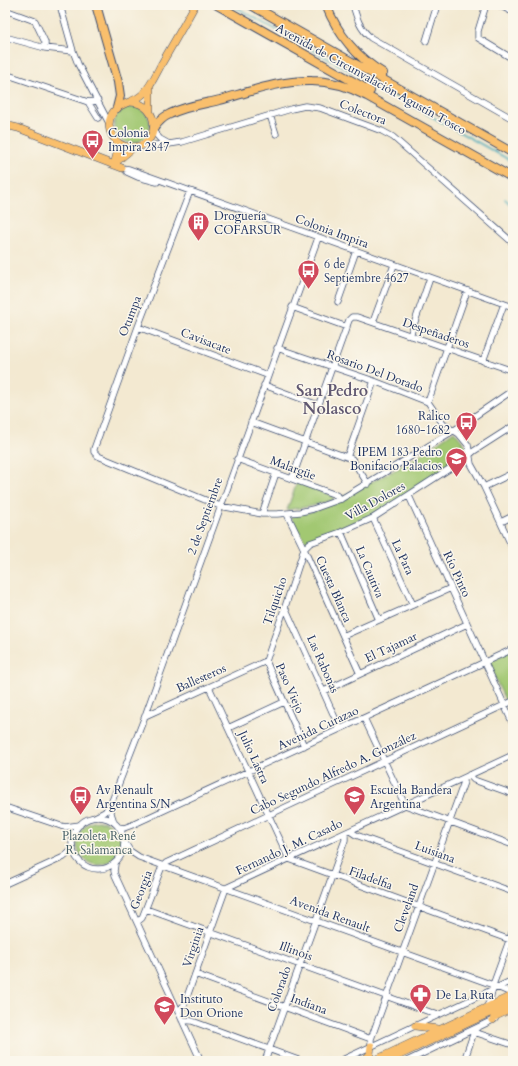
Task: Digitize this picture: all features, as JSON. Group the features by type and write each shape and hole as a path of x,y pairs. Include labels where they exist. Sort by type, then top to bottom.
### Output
{"highway":[{"path":"96,5 118,82 120,96 117,108"},
{"name":"Avenida de Circunvalación Agustín Tosco","path":"218,5 513,173"},
{"name":"Avenida de Circunvalación Agustín Tosco","path":"251,5 513,153"},
{"path":"326,5 335,26 343,38 363,59 381,72 437,104 472,129"},
{"path":"153,129 161,119 169,114 192,107 288,83 310,81 327,82 346,87 368,96 513,178"}],"main road":[{"path":"136,146 123,145 117,142 111,134 109,123 111,115 117,108 140,96 150,87 194,7"},
{"path":"114,164 136,146 147,140 153,129 154,121 150,111 150,87"},
{"path":"130,102 142,105 150,111"},
{"name":"Colonia Impira","path":"5,126 101,163 114,164 122,168"},
{"path":"114,164 118,150 117,142"},
{"path":"373,1061 513,995"},
{"path":"493,1020 494,1017 508,1010 513,1004"},
{"path":"387,1061 513,1004"},
{"path":"415,1026 431,1029 442,1028"},
{"path":"364,1061 370,1054 371,1043"},
{"path":"393,1061 399,1059 408,1061"}],"street":[{"path":"60,5 73,51 109,123"},
{"path":"353,5 361,28 371,38 513,119"},
{"path":"426,41 437,5"},
{"path":"486,5 478,31 478,38 513,58"},
{"path":"499,5 513,12"},
{"path":"5,10 35,21 46,44 45,48"},
{"path":"5,37 45,48 73,51"},
{"path":"5,74 88,102 98,101"},
{"path":"88,102 98,118"},
{"name":"Colectora","path":"136,146 169,144 189,140 270,115 305,106 315,107 388,134 402,144 513,243"},
{"path":"270,115 276,134"},
{"path":"153,129 160,139 169,144"},
{"name":"Colonia Impira","path":"122,168 129,169 513,307"},
{"name":"Otumpa","path":"190,191 138,326 94,452 98,456 220,506"},
{"name":"2 de Septiembre","path":"93,818 105,812 112,802 146,716 267,375 318,238"},
{"path":"338,302 356,251"},
{"path":"373,322 394,265"},
{"path":"410,336 430,278"},
{"path":"428,402 467,291"},
{"path":"483,361 504,304"},
{"path":"292,307 347,327 292,479"},
{"name":"Despeñaderos","path":"347,327 349,320 352,317 356,317 513,371"},
{"name":"Cavisacate","path":"138,326 267,375"},
{"name":"Rosario Del Dorado","path":"277,348 374,381 428,402 443,424 459,434 468,445 471,464 484,487 513,549"},
{"path":"347,457 374,381"},
{"path":"264,385 318,405"},
{"path":"220,506 262,514 287,514 313,509 341,499 453,431 513,390"},
{"path":"251,422 352,459 368,484"},
{"name":"Villa Dolores","path":"304,549 310,543 341,532 373,518 409,496 513,426"},
{"name":"Malargüe","path":"237,459 336,495 341,499"},
{"path":"262,514 276,473"},
{"path":"484,487 513,473"},
{"name":"Río Pinto","path":"409,496 513,724"},
{"name":"Cuesta Blanca","path":"287,514 360,674"},
{"path":"501,522 513,516"},
{"name":"La Para","path":"373,518 413,605"},
{"name":"La Cautiva","path":"341,532 379,620"},
{"name":"Tilquicho","path":"266,661 304,549"},
{"path":"343,636 451,588"},
{"name":"Las Rabonas","path":"285,607 340,729"},
{"name":"El Tajamar","path":"324,691 467,624"},
{"name":"Avenida Curazao","path":"116,824 124,828 132,825 513,649"},
{"name":"Ballesteros","path":"146,716 266,661"},
{"name":"Paso Viejo","path":"266,661 304,746"},
{"name":"Julio Lastra","path":"209,687 289,859"},
{"path":"228,728 284,702"},
{"name":"Cabo Segundo Alfredo A. González","path":"163,865 513,702"},
{"path":"364,718 405,805 513,845"},
{"name":"Fernando J. M. Casado","path":"226,888 513,755"},
{"path":"466,777 513,794"},
{"name":"Cleveland","path":"371,1043 386,996 466,777"},
{"name":"2 de Septiembre","path":"112,802 111,813 116,824"},
{"path":"5,807 60,826 70,827 93,818 106,818 116,824 124,838 124,851 115,864 97,870 84,865 76,857 73,849 73,837 80,824"},
{"name":"Avenida Curazao","path":"124,838 127,829 132,825"},
{"name":"Luisiana","path":"348,832 513,892"},
{"name":"Colorado","path":"264,1061 348,832"},
{"name":"Avenida Renault","path":"124,838 130,852 139,857"},
{"path":"64,857 73,849"},
{"name":"Avenida Renault","path":"121,857 129,855 163,865 402,952 513,995"},
{"path":"5,884 64,857 76,857"},
{"name":"Filadelfia","path":"289,859 511,941"},
{"path":"115,864 115,875"},
{"name":"Georgia","path":"138,922 142,918 146,909 163,865"},
{"path":"106,868 111,870 115,875 201,1061"},
{"name":"Virginia","path":"178,1012 184,1005 226,888"},
{"name":"Illinois","path":"146,909 438,1015"},
{"path":"486,1008 511,941 513,930"},
{"name":"Indiana","path":"195,974 284,1007 371,1043"},
{"path":"340,1061 371,1043 415,1026 494,987 513,980"},
{"path":"408,1061 474,1031 513,1011"},
{"path":"182,1020 192,1021 301,1061"},
{"path":"474,1031 513,1045"},
{"path":"464,1061 474,1031"}],"green space":[{"path":"132,107 145,112 150,125 145,138 132,143 119,138 114,125 119,112"},
{"path":"454,431 467,447 466,455 376,513 344,527 305,541 291,516 314,511 393,471 414,459"},
{"path":"297,482 333,496 333,500 312,506 287,510"},
{"path":"513,650 513,699 506,702 487,662"},
{"name":"Plazoleta René R. Salamanca","path":"99,821 111,825 117,831 121,843 117,855 111,861 99,865 87,861 81,855 77,843 81,831 87,825"}],"waterway":[{"path":"232,5 513,162"},
{"path":"505,199 513,207"}],"place":[{"name":"Colonia Impira 2847","path":"92,160"},
{"name":"Droguería COFARSUR","path":"199,242"},
{"name":"6 de Septiembre 4627","path":"309,290"},
{"name":"Ralico 1680-1682","path":"466,442"},
{"name":"IPEM 183 Pedro Bonifacio Palacios","path":"457,478"},
{"name":"Av Renault Argentina S/N","path":"81,816"},
{"name":"Escuela Bandera Argentina","path":"355,816"},
{"name":"De La Ruta","path":"421,1014"},
{"name":"Instituto Don Orione","path":"164,1026"}],"district":[{"name":"San Pedro Nolasco","path":"332,400"}]}
